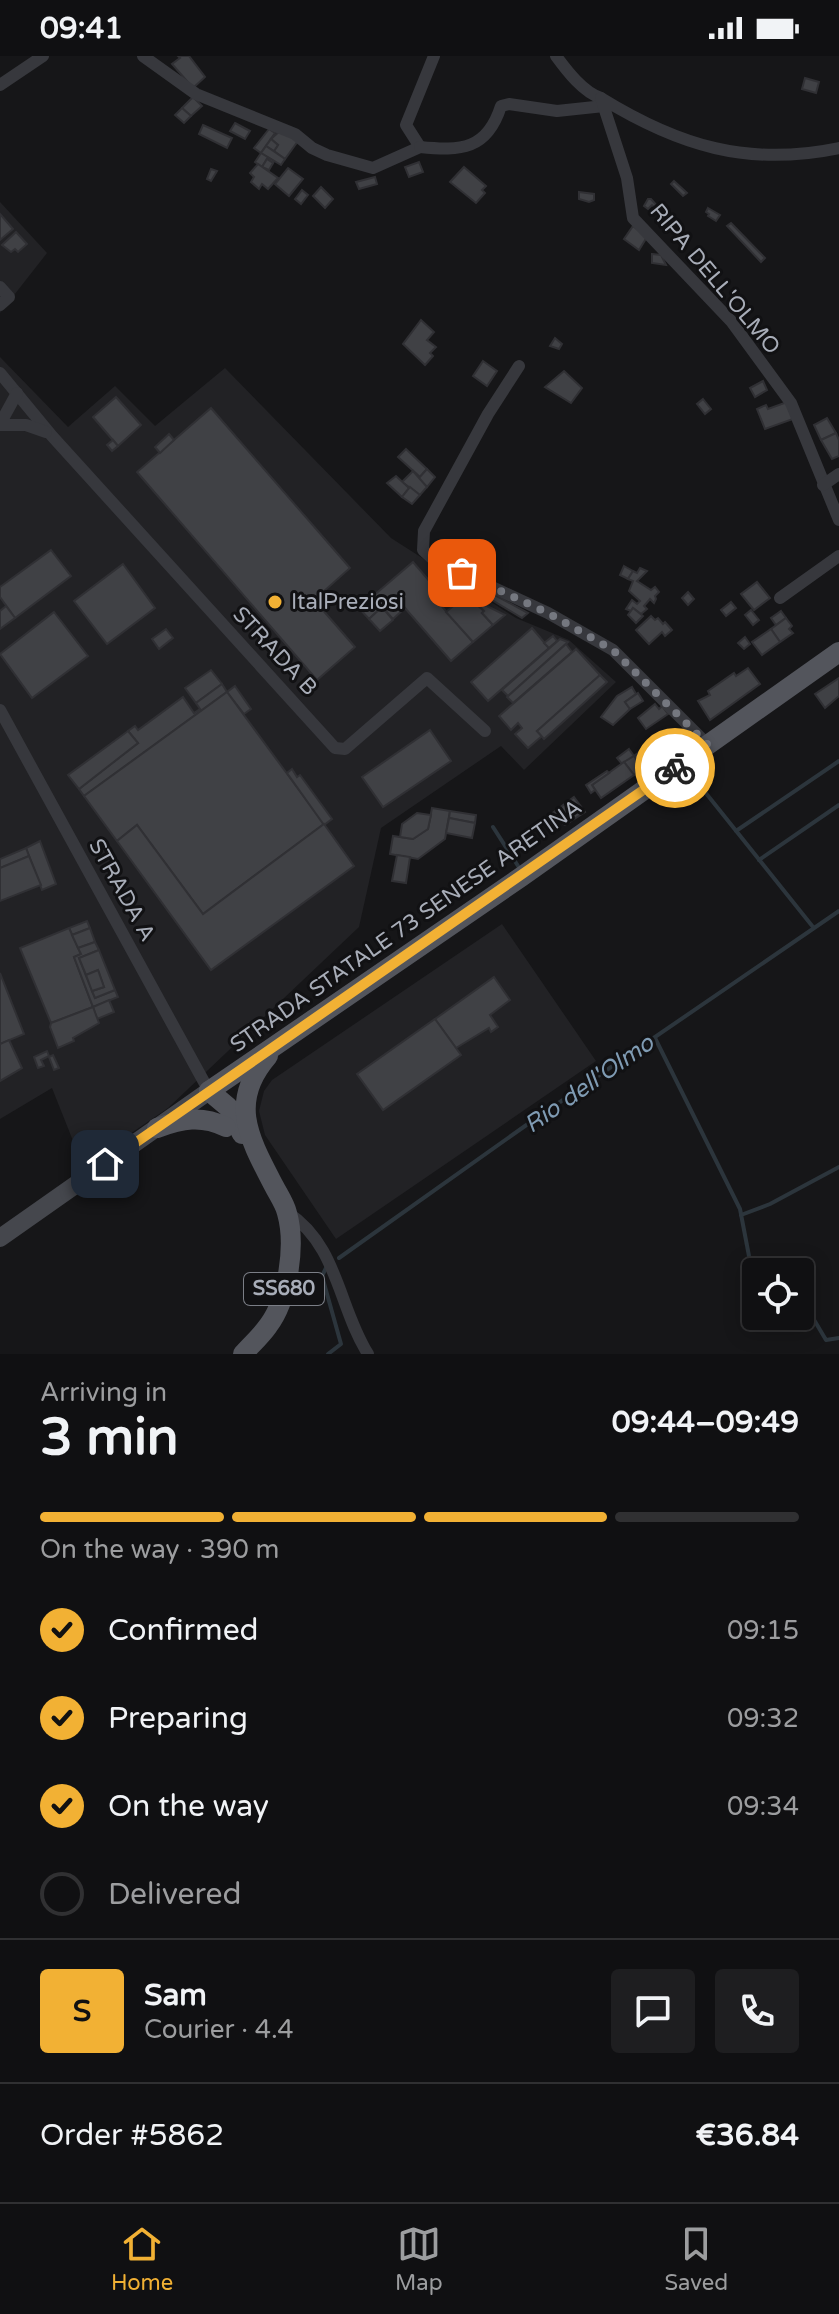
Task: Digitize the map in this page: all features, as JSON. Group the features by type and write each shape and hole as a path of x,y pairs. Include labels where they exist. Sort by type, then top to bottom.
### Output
{"main road":[{"name":"STRADA STATALE 73 SENESE ARETINA","path":"0,1238 527,865 708,745 839,652"},
{"name":"SS680","path":"243,1354 270,1325 287,1282 291,1247 287,1212 248,1131 245,1100 258,1068 302,1027"},
{"name":"SS680","path":"209,1091 210,1102 226,1127"},
{"name":"SS680","path":"209,1091 228,1107 247,1144 267,1173"},
{"name":"SS680","path":"157,1128 183,1119 212,1120 247,1144"}],"street":[{"path":"0,85 43,56"},
{"path":"143,56 196,94 295,134 327,155 373,168 420,147 446,150 470,146 488,133 501,106 509,104 557,111 603,102"},
{"path":"420,147 406,125 434,56"},
{"path":"556,56 567,72 603,102 641,123 717,151 753,156 839,148"},
{"name":"RIPA DELL'OLMO","path":"603,102 627,178 633,218 731,321 791,403 839,520"},
{"path":"0,287 9,297 0,305"},
{"path":"519,366 488,414 424,531 423,550 434,560 548,613 613,650 708,745"},
{"name":"STRADA B","path":"0,373 52,436 335,748 345,749 427,678 485,731"},
{"path":"17,393 0,425 26,425 52,436"},
{"path":"823,485 839,474"},
{"path":"780,598 839,556"},
{"name":"STRADA A","path":"0,710 209,1091"},
{"path":"287,1212 306,1224 328,1258 359,1340 368,1354"}],"shaded area":[{"path":"0,202 47,253 0,313"},
{"path":"0,357 68,427 115,386 155,426 225,368 391,538 516,618 569,640 616,682 524,770 501,746 381,828 359,927 168,1108 83,1166 52,1088 0,1119"},
{"path":"502,924 596,1061 336,1239 265,1135 259,1111 264,1091 272,1080"}],"building":[{"path":"178,56 189,56 205,77 193,88 172,64 180,58"},
{"path":"805,78 819,82 816,93 802,89"},
{"path":"193,97 202,106 191,116 182,108"},
{"path":"182,108 191,116 184,123 175,115"},
{"path":"235,123 250,131 245,139 230,131"},
{"path":"203,125 232,138 227,148 199,134"},
{"path":"269,129 275,133 261,153 254,148"},
{"path":"281,130 298,141 285,159 274,151 278,145 271,139"},
{"path":"271,139 278,145 274,151 266,146"},
{"path":"266,146 285,159 281,165 261,153"},
{"path":"261,153 273,163 267,159 262,167 255,162"},
{"path":"267,159 273,163 269,170 262,167"},
{"path":"419,162 423,172 409,177 405,167"},
{"path":"258,164 278,178 268,189 262,184 259,189 251,182 254,177 250,173"},
{"path":"464,167 486,186 482,190 485,193 476,203 450,182"},
{"path":"288,168 303,179 289,196 275,184"},
{"path":"211,169 217,171 211,181 207,179"},
{"path":"375,177 377,184 359,189 356,182"},
{"path":"674,181 687,193 683,196 671,184"},
{"path":"321,187 333,199 325,208 313,196"},
{"path":"302,190 308,195 301,204 295,199"},
{"path":"579,192 594,194 594,200 579,199"},
{"path":"648,199 659,208 652,205 648,209 644,206"},
{"path":"708,208 720,215 716,221 708,216"},
{"path":"0,214 13,229 0,240"},
{"path":"731,223 765,258 761,262 727,226"},
{"path":"633,226 647,237 639,250 624,239"},
{"path":"16,232 27,244 18,252 15,249 11,252 2,245"},
{"path":"652,254 661,255 666,265 652,263"},
{"path":"421,320 434,332 427,340 436,347 425,365 403,344"},
{"path":"555,338 562,344 559,349 550,346"},
{"path":"483,361 497,371 487,386 473,376"},
{"path":"564,371 582,388 571,403 545,387"},
{"path":"763,381 767,390 755,397 750,388"},
{"path":"116,397 141,425 118,446 93,417"},
{"path":"703,399 711,409 705,414 697,404"},
{"path":"787,402 793,419 765,429 757,409 766,405 768,409"},
{"path":"211,408 350,568 314,600 355,647 317,680 137,472"},
{"path":"827,418 836,433 821,440 814,425"},
{"path":"836,433 839,456 832,459 821,440"},
{"path":"169,434 174,440 160,453 155,447"},
{"path":"113,440 118,446 112,451 107,445"},
{"path":"406,449 427,469 420,477 398,457"},
{"path":"427,469 435,477 427,487 418,479"},
{"path":"413,471 427,487 420,495 402,482"},
{"path":"396,476 409,488 402,497 387,483"},
{"path":"410,487 420,495 412,504 402,497"},
{"path":"51,550 71,576 15,618 0,597 0,587"},
{"path":"413,562 444,598 438,602 473,642 451,661 405,608 393,619 382,607 369,619 359,608"},
{"path":"123,564 155,608 107,644 74,601"},
{"path":"624,566 633,571 628,579 620,575"},
{"path":"640,568 647,571 637,581 651,590 655,587 659,592 654,603 650,599 644,606 647,609 641,614 633,608 631,611 626,609 632,600 637,604 640,601 629,591 633,581 628,579 633,571 637,573"},
{"path":"465,579 528,613 522,618 461,586"},
{"path":"757,582 770,598 754,610 741,594"},
{"path":"688,592 694,599 688,605 682,598"},
{"path":"466,595 484,611 482,613 493,625 473,642 446,612"},
{"path":"731,602 736,608 726,616 721,610"},
{"path":"481,603 505,615 493,625 482,613 484,611 478,605"},
{"path":"6,606 15,618 0,629 0,611"},
{"path":"382,607 393,620 380,631 369,619"},
{"path":"633,608 643,616 636,623 628,615"},
{"path":"751,610 759,620 753,625 745,615"},
{"path":"781,611 786,618 776,625 771,618"},
{"path":"54,612 88,656 32,698 0,654"},
{"path":"651,616 663,624 665,622 672,630 665,636 662,632 649,644 636,630"},
{"path":"786,618 793,633 780,642 771,629"},
{"path":"532,628 549,648 488,701 471,682"},
{"path":"166,629 173,638 159,649 152,639"},
{"path":"771,629 780,642 762,655 752,642"},
{"path":"553,636 557,641 549,648 544,643"},
{"path":"745,637 750,644 744,649 738,643"},
{"path":"560,639 568,642 508,696 502,690"},
{"path":"566,644 572,652 513,703 507,697"},
{"path":"576,649 600,675 537,731 542,736 528,748 515,734 522,728 518,723 511,730 499,716"},
{"path":"748,668 760,684 710,720 698,701 710,695 708,691 734,673 736,676"},
{"path":"211,670 222,684 196,703 185,688"},
{"path":"600,675 607,682 544,739 537,731"},
{"path":"839,678 839,696 825,708 815,694"},
{"path":"222,684 227,692 84,796 79,789 138,743 128,731 135,726 138,730 183,697 194,713 200,709 196,703"},
{"path":"235,686 251,709 244,714 227,692"},
{"path":"632,687 636,694 625,702 630,709 613,725 601,717 617,696"},
{"path":"227,692 324,824 203,914 137,825 117,841 84,796"},
{"path":"638,693 643,701 630,709 625,702"},
{"path":"655,704 659,709 662,706 668,714 646,729 638,718"},
{"path":"430,730 451,761 383,807 362,777"},
{"path":"128,731 138,743 79,789 68,775"},
{"path":"646,747 655,759 643,768 634,756"},
{"path":"629,749 634,756 622,764 617,758"},
{"path":"634,756 643,768 634,775 624,762"},
{"path":"624,762 634,775 601,798 592,785"},
{"path":"292,769 297,777 300,775 332,819 324,825 287,773"},
{"path":"607,771 609,773 592,785 595,790 591,793 586,785"},
{"path":"574,797 585,812 565,825 550,815"},
{"path":"432,808 450,811 445,839 418,859 390,854 393,836 413,839 428,829"},
{"path":"450,811 476,815 475,823 449,818"},
{"path":"417,813 431,815 428,829 413,839 400,837 402,824"},
{"path":"449,818 475,823 472,838 446,833"},
{"path":"324,824 354,866 211,970 117,841 137,825 203,914"},
{"path":"40,841 56,884 42,890 26,848"},
{"path":"26,848 29,856 0,868 0,859"},
{"path":"397,855 410,857 406,883 392,881"},
{"path":"29,856 41,885 0,901 0,868"},
{"path":"87,921 90,928 72,935 69,928"},
{"path":"69,928 81,954 74,957 93,1007 51,1023 20,948"},
{"path":"90,928 95,942 78,948 72,935"},
{"path":"95,942 99,950 79,958 95,998 115,990 118,997 93,1007 74,957 81,954 78,948"},
{"path":"99,950 115,990 95,998 92,991 104,987 98,970 86,975 79,958"},
{"path":"98,970 104,987 92,991 86,975"},
{"path":"0,973 24,1034 0,1044"},
{"path":"494,977 510,1000 490,1015 498,1027 491,1032 489,1028 456,1048 435,1019"},
{"path":"109,1000 114,1012 97,1019 93,1007"},
{"path":"93,1007 99,1023 58,1048 51,1023"},
{"path":"435,1019 461,1055 383,1110 357,1074"},
{"path":"9,1040 22,1068 0,1081 0,1044"},
{"path":"47,1051 49,1056 41,1060 44,1066 38,1068 34,1057"},
{"path":"53,1055 59,1068 54,1070 49,1057"}],"waterway":[{"path":"736,831 839,761"},
{"path":"685,767 813,927"},
{"path":"759,860 839,805"},
{"path":"493,827 520,869"},
{"name":"Rio dell'Olmo","path":"339,1258 839,911"},
{"path":"655,1038 740,1209 750,1258"},
{"path":"741,1215 770,1204 839,1167"},
{"name":"Rio dell'Olmo","path":"327,1266 322,1276 341,1344 328,1354"},
{"path":"814,1320 826,1340 839,1338"}],"way so far":[{"path":"462,573 548,613 613,650 708,745 675,768"}],"place":[{"name":"ItalPreziosi","path":"275,602"}],"route":[{"path":"105,1164 675,768"}]}
